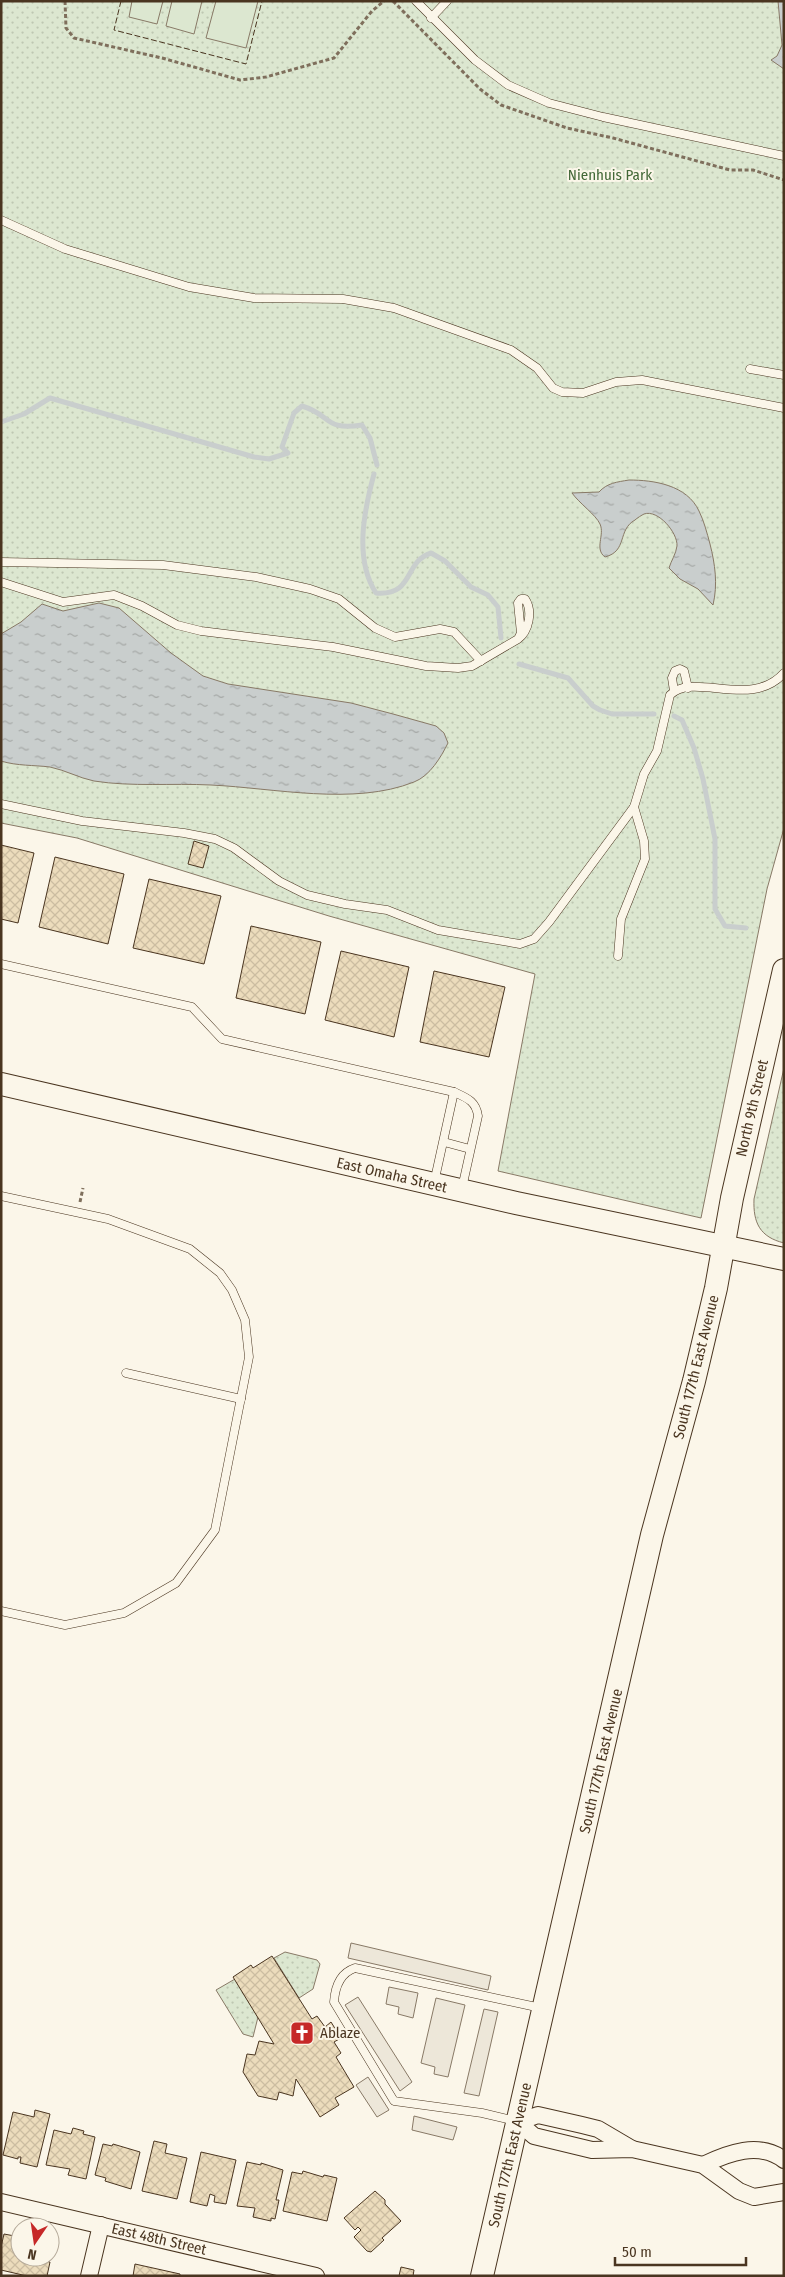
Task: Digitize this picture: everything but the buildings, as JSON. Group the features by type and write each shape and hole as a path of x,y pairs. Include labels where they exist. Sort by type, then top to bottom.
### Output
{"street":[{"name":"North 9th Street","path":"724,1247 732,1198 784,970"},
{"name":"East Omaha Street","path":"1,1084 434,1185 784,1259"},
{"name":"South 177th East Avenue","path":"482,2276 652,1535 694,1381 724,1247"},
{"path":"632,2149 598,2129 582,2125 538,2115 518,2122 534,2136 592,2150 632,2149 703,2165 739,2191 754,2197 784,2192"},
{"path":"576,2146 582,2125"},
{"path":"703,2165 727,2154 748,2150 762,2150 777,2155 784,2160"},
{"name":"East 48th Street","path":"1,2202 316,2276"},
{"path":"89,2276 101,2225"}],"lane":[{"path":"416,1 475,60 508,85 549,102 603,117 784,156"},
{"path":"431,18 447,1"},
{"path":"1,220 22,228 49,243 189,287 246,297 291,300 343,299 394,308 511,350 537,368 553,388 562,392 584,393 616,382 642,380 784,408"},
{"path":"750,370 784,375"},
{"path":"1,562 155,564 256,577 310,589 340,599 376,628 395,637 440,629 454,632 481,660"},
{"path":"1,582 62,602 114,595 142,606 177,625 201,632 333,647 426,666 458,668 472,666 518,639"},
{"path":"674,691 672,678 675,671 680,669 684,671 688,688"},
{"path":"1,804 82,820 184,833 215,839 234,848 279,881 307,895 345,904 387,910 438,930 520,944 534,938 549,922 634,806 644,774 657,751 670,695 674,691 688,688 739,691 753,689 767,684 784,672"},
{"path":"618,956 622,920 645,858 644,841 634,806"},
{"path":"1,964 192,1007 222,1039 454,1092 470,1099 477,1109 478,1116 461,1191"},
{"path":"434,1185 454,1092"},
{"path":"444,1142 470,1149"},
{"path":"1,1196 116,1222 180,1244 206,1260 220,1273 232,1290 245,1320 249,1357 215,1530 176,1583 124,1613 65,1625 1,1611"},
{"path":"126,1372 241,1399"},
{"path":"518,2122 482,2113 394,2101 334,2002 336,1987 344,1973 355,1968 543,2009"}],"path":[{"path":"65,1 66,28 74,38 162,58 240,80 266,77 334,58 372,11 383,1"}],"green space":[{"name":"Nienhuis Park","path":"1,1 784,1 784,828 767,889 701,1218 498,1171 535,974 329,916 77,838 1,823"},
{"path":"132,1 163,1 157,24 129,17"},
{"path":"172,1 202,1 194,34 166,26"},
{"path":"216,1 258,1 246,48 206,38"},
{"path":"784,1068 784,1243 769,1237 760,1228 755,1215 754,1199"},
{"path":"285,1952 317,1960 320,1964 313,1989 299,1998 274,1958"},
{"path":"235,1979 258,2017 253,2037 243,2034 216,1990"}],"shaded area":[{"path":"351,1943 491,1976 488,1990 348,1958"},
{"path":"389,1987 418,1993 413,2018 398,2014 399,2007 386,2004"},
{"path":"358,1997 412,2082 400,2091 345,2005"},
{"path":"436,1998 465,2005 448,2077 434,2074 435,2067 421,2063"},
{"path":"484,2009 498,2012 479,2096 464,2093"},
{"path":"368,2077 389,2110 377,2117 356,2085"},
{"path":"414,2116 457,2127 453,2140 412,2130"}],"water":[{"path":"778,1 784,1 784,69 771,60 777,56 782,45"},
{"path":"629,480 649,481 669,486 687,495 694,502 704,523 713,559 716,582 713,605 698,589 680,579 669,568 677,546 676,541 671,529 661,518 655,515 649,513 637,518 629,524 617,550 605,557 602,554 600,550 600,524 572,493 599,492 616,482"},
{"path":"99,603 119,608 171,653 203,676 228,684 351,703 393,714 436,726 444,733 448,743 430,771 420,779 391,789 366,793 314,794 196,784 108,783 88,780 50,767 19,765 1,761 1,634 21,622 42,604 63,611"}],"waterway":[{"path":"1,422 24,414 50,398 254,457 269,459 288,453 282,447 294,413 302,406 334,424 341,426 362,425 370,438 377,465"},
{"path":"374,474 364,519 363,550 369,580 376,593 388,593 397,589 403,584 416,563 422,557 431,553 445,561 471,587 488,595 498,607 501,638"},
{"path":"519,664 568,678 593,706 600,710 612,714 654,714"},
{"path":"674,716 682,720 694,748 703,779 715,839 715,909 725,926 746,928"}],"fence":[{"path":"121,1 114,30 246,64 262,1"}],"place":[{"name":"Ablaze","path":"302,2033"}]}
